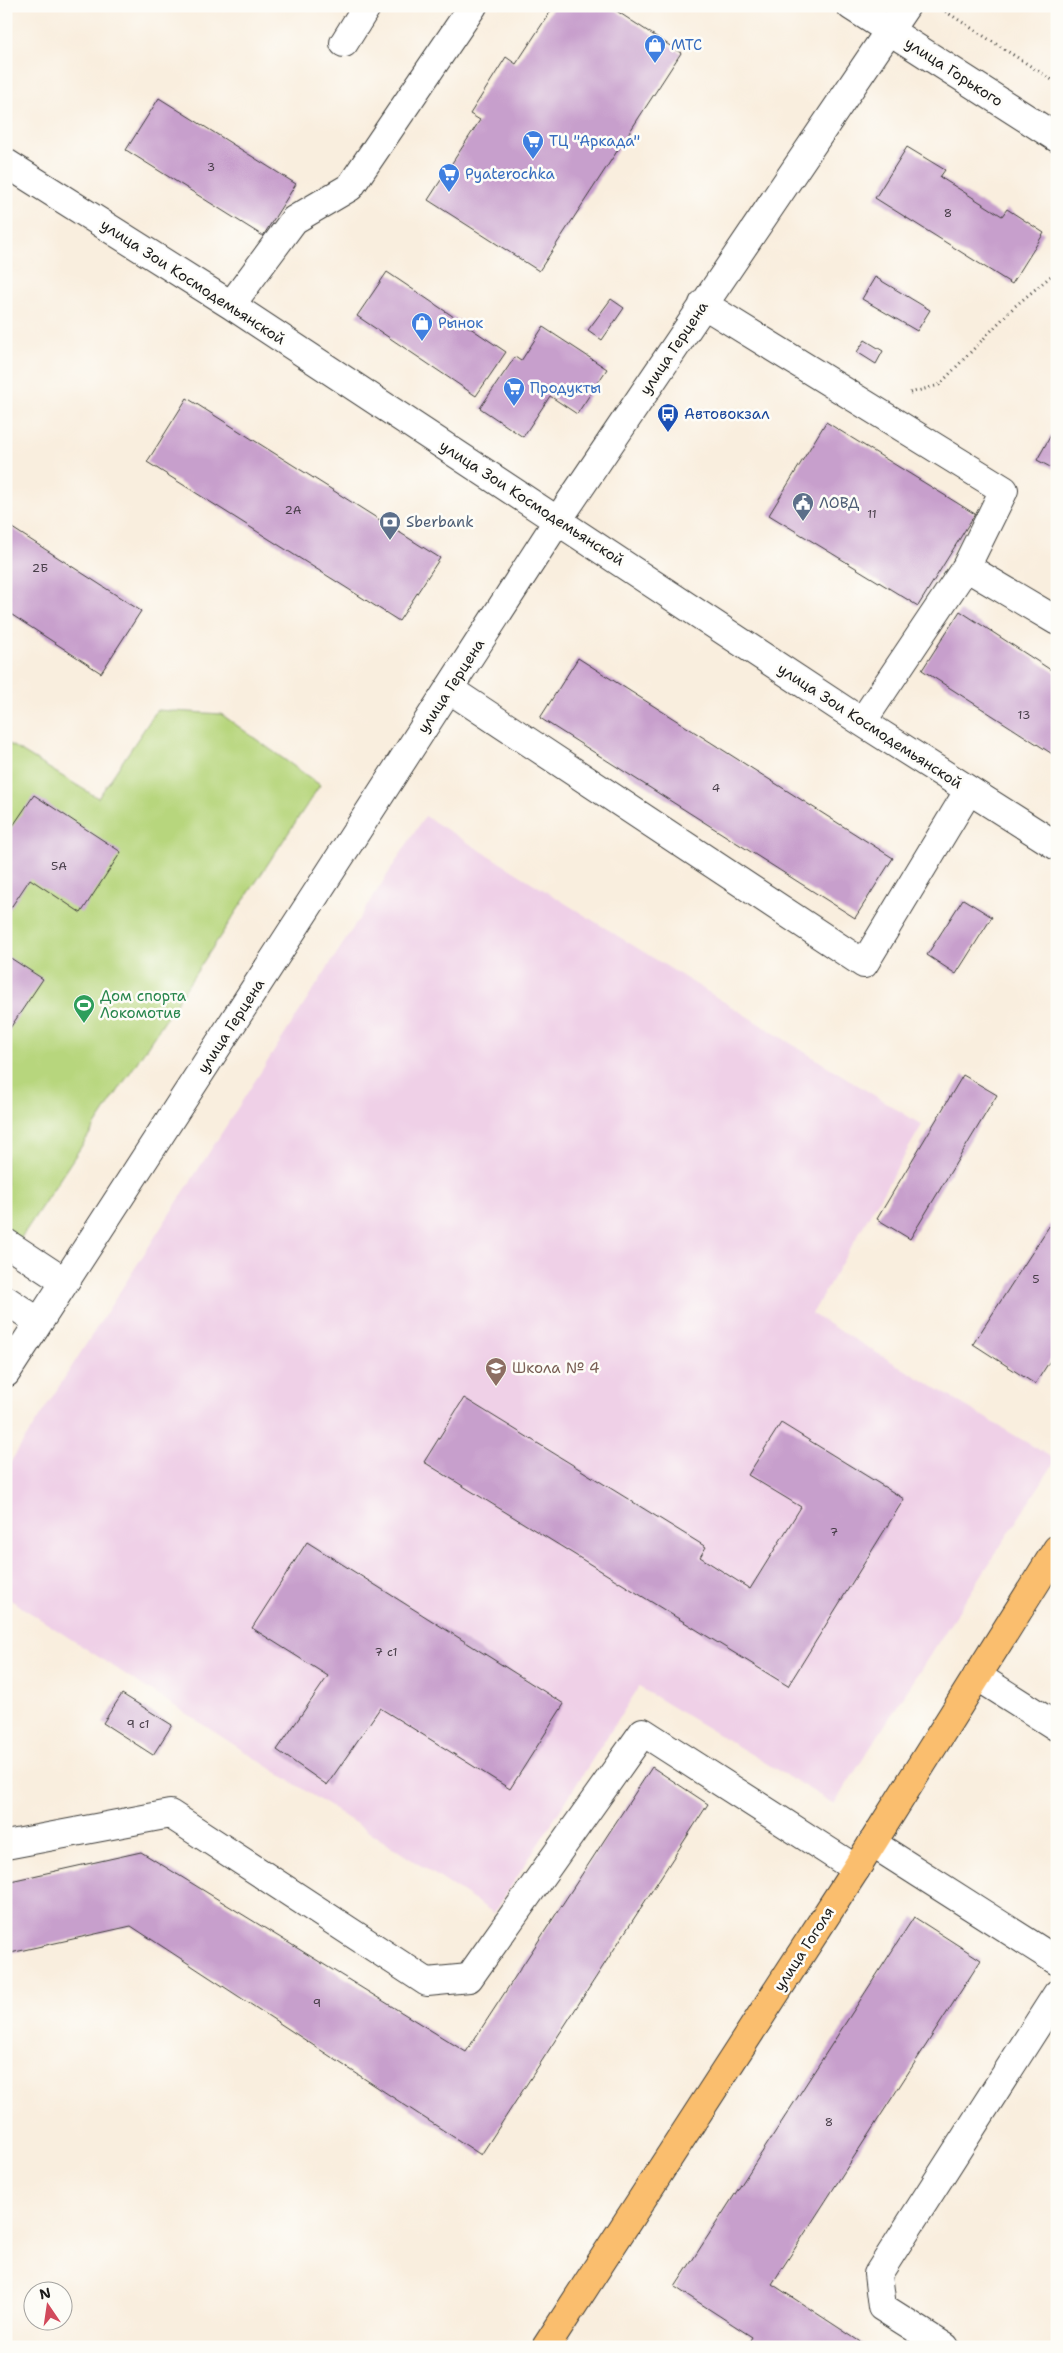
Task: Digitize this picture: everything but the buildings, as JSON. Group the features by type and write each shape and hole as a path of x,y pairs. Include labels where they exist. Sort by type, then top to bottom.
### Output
{"main road":[{"name":"улица Гоголя","path":"546,2347 856,1869 1057,1549"}],"street":[{"path":"344,42 367,6"},
{"path":"232,305 294,220 350,188 473,6"},
{"name":"улица Горького","path":"851,6 1057,138"},
{"name":"улица Герцена","path":"6,1373 558,520 906,6"},
{"name":"улица Зои Космодемьянской","path":"6,163 232,305 862,722 1057,846"},
{"path":"703,304 868,404 1004,490 966,567 862,722"},
{"path":"966,567 1057,621"},
{"path":"449,689 864,964 969,790"},
{"path":"6,1243 65,1282"},
{"path":"6,1300 39,1322"},
{"path":"977,1676 1057,1727"},
{"path":"6,1845 170,1814 427,1982 469,1978 643,1732 856,1869"},
{"path":"872,1843 1057,1961"},
{"path":"945,2347 882,2307 878,2274 1057,1994"}],"path":[{"path":"938,6 1057,83"},
{"path":"868,404 939,385 1014,307 1057,271"}],"shaded area":[{"name":"Школа № 4","path":"425,816 922,1125 812,1314 1056,1460 834,1804 639,1687 494,1913 6,1597 6,1469"}],"green space":[{"name":"Дом спорта Локомотив","path":"157,710 221,714 320,785 11,1253 6,1251 6,742 98,798"}],"place":[{"name":"МТС","path":"655,64"},
{"name":"ТЦ \"Аркада\"","path":"533,160"},
{"name":"Pyaterochka","path":"449,193"},
{"name":"Рынок","path":"422,342"},
{"name":"Продукты","path":"514,407"},
{"name":"Автовокзал","path":"668,433"},
{"name":"ЛОВД","path":"803,522"},
{"name":"Sberbank","path":"390,541"},
{"name":"Дом спорта Локомотив","path":"84,1024"},
{"name":"Школа № 4","path":"496,1387"}]}
